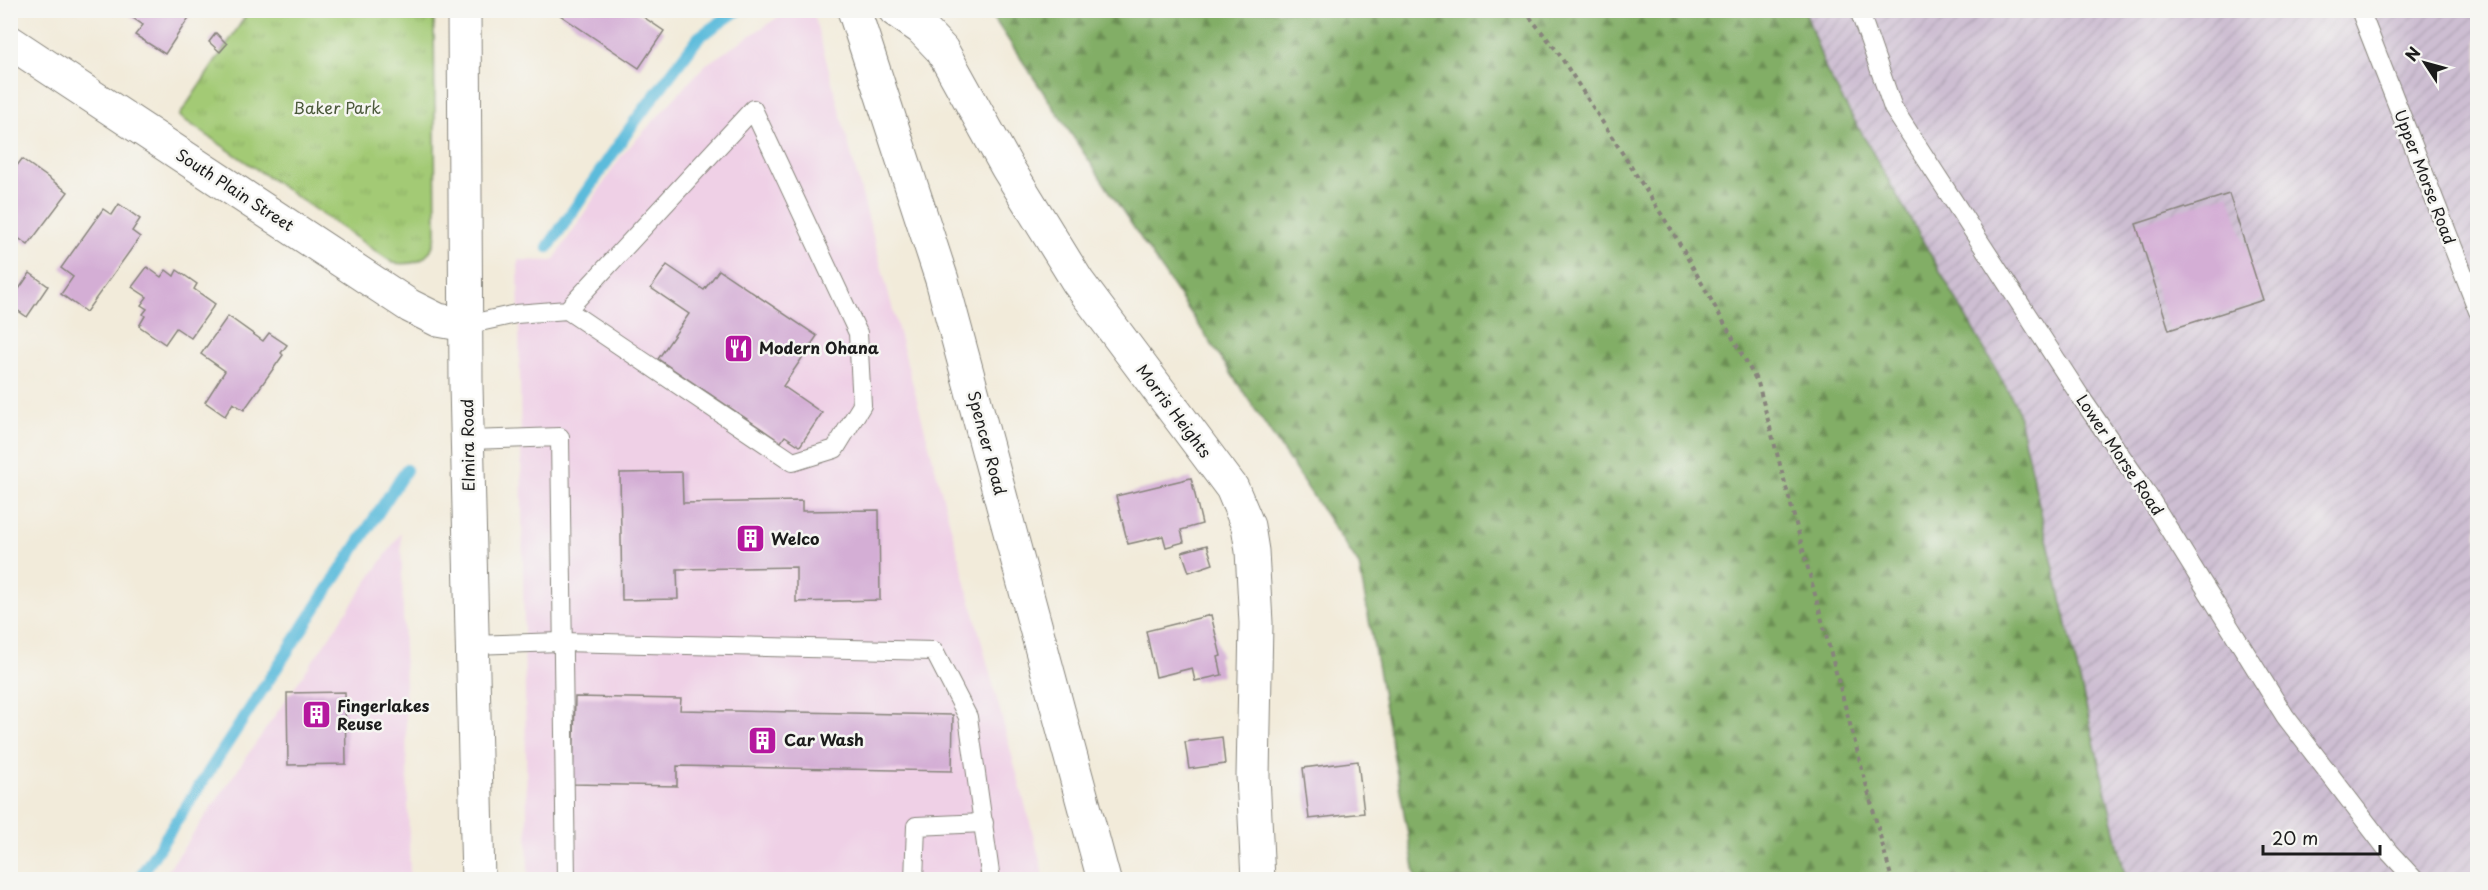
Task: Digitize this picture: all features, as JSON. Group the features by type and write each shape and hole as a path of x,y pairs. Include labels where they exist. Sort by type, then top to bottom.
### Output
{"street":[{"name":"Elmira Road","path":"464,10 466,325 478,879"},
{"name":"Spencer Road","path":"854,10 942,280 1104,879"},
{"name":"Morris Heights","path":"895,10 921,28 942,50 1007,167 1078,282 1232,488 1248,526 1252,551 1256,623 1253,776 1258,879"},
{"name":"South Plain Street","path":"10,42 410,306 438,320 466,325"}],"lane":[{"name":"Upper Morse Road","path":"2360,10 2478,311"},
{"name":"Lower Morse Road","path":"1861,15 1893,108 1899,118 2080,396 2144,489 2285,716 2389,852 2415,879"},
{"path":"466,325 516,314 567,310 793,462 835,449 862,405 858,333 753,109 567,310"},
{"path":"468,440 560,437 566,879"},
{"path":"472,645 561,642 934,651 968,717 991,879"},
{"path":"914,879 916,826 984,823"}],"path":[{"path":"1524,10 1557,51 1674,234 1758,383 1892,879"}],"shaded area":[{"path":"788,11 813,11 1045,879 528,879 518,260 553,261 622,155 705,65"},
{"path":"1805,11 2477,11 2477,879 2126,879 2016,405 1827,72"},
{"path":"401,533 410,879 162,879"}],"green space":[{"name":"Baker Park","path":"249,11 434,11 436,235 427,256 416,262 393,263 179,116"},
{"path":"989,11 1805,11 1827,72 2016,405 2126,879 1416,879 1359,565"}],"building":[{"path":"133,10 194,10 165,54 135,35 143,25 130,16"},
{"path":"563,10 633,10 664,31 639,68 560,15"},
{"path":"216,33 227,44 220,52 209,42"},
{"path":"22,159 68,192 28,245 10,232 10,163 16,167"},
{"path":"2229,194 2263,300 2169,330 2136,224"},
{"path":"119,204 140,219 132,231 140,237 86,312 61,294 73,277 61,268 103,209 112,215"},
{"name":"Modern Ohana","path":"667,265 704,290 719,270 817,336 783,386 822,413 800,446 785,436 781,442 658,359 689,314 651,288"},
{"path":"147,267 161,277 166,270 174,276 177,270 197,284 194,289 215,304 191,338 176,328 165,344 139,326 147,309 141,305 147,297 132,287"},
{"path":"30,273 48,286 27,317 10,305 10,302"},
{"path":"228,316 263,341 269,333 287,345 281,353 283,355 244,410 233,403 225,416 205,402 225,371 201,354"},
{"name":"Welco","path":"682,472 683,503 802,501 802,511 879,510 880,600 796,602 796,567 677,569 678,599 622,600 620,473"},
{"path":"1191,478 1202,524 1181,530 1184,542 1166,547 1163,536 1128,544 1116,496"},
{"path":"1207,545 1213,564 1189,572 1182,552"},
{"path":"1211,615 1221,656 1218,657 1222,675 1195,681 1192,668 1156,677 1146,631"},
{"name":"Fingerlakes Reuse","path":"345,692 346,764 288,765 287,693"},
{"name":"Car Wash","path":"575,697 681,699 680,710 953,715 952,771 677,766 677,786 573,784"},
{"path":"1222,737 1225,764 1189,769 1185,742"},
{"path":"1358,761 1364,813 1309,819 1303,768"}],"waterway":[{"path":"548,247 633,124 699,37 738,10"},
{"path":"138,880 406,470"}],"place":[{"name":"Modern Ohana","path":"738,348"},
{"name":"Welco","path":"750,539"},
{"name":"Fingerlakes Reuse","path":"316,715"},
{"name":"Car Wash","path":"763,740"}]}
